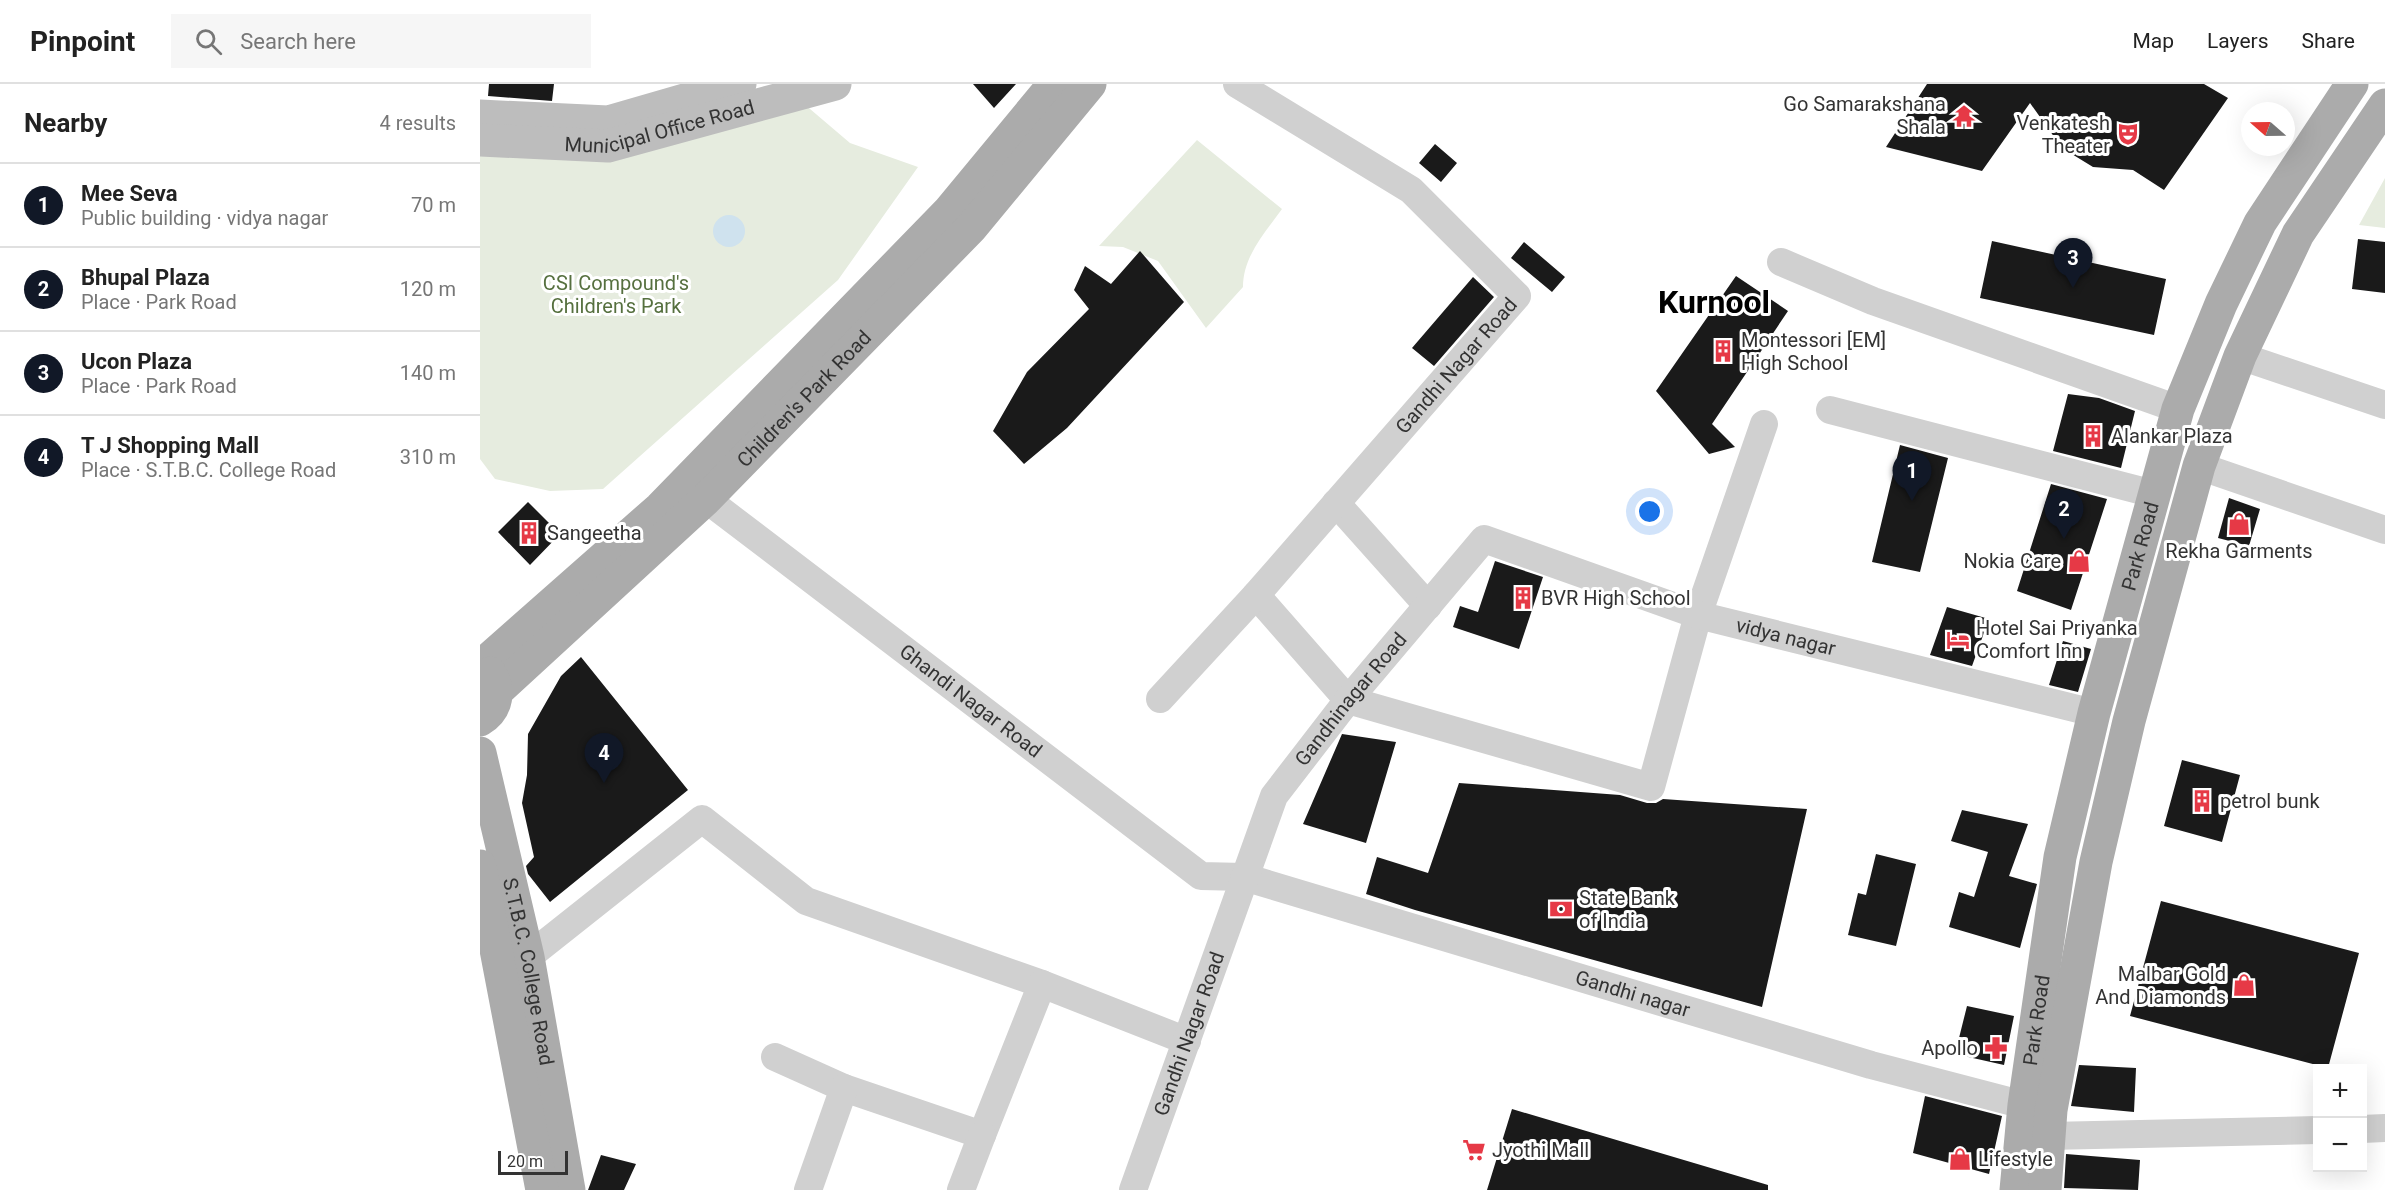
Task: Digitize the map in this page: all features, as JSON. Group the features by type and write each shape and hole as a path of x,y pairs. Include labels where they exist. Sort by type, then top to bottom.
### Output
{"main road":[{"name":"Municipal Office Road","path":"480,116 608,122 740,84"},
{"name":"Municipal Office Road","path":"480,140 608,146 835,84"},
{"name":"Children's Park Road","path":"486,674 660,508 949,211 1054,84"},
{"name":"Children's Park Road","path":"486,674 706,499 971,228 1090,84"},
{"name":"Park Road","path":"2016,1190 2024,1105 2060,857 2094,713 2178,409 2221,304 2260,223 2352,84"},
{"name":"Park Road","path":"2045,1190 2051,1110 2096,862 2129,721 2199,466 2240,356 2298,234 2385,105"},
{"path":"480,720 490,711 486,674"},
{"path":"2094,713 2129,721"},
{"name":"S.T.B.C. College Road","path":"480,753 528,957 569,1190"},
{"name":"S.T.B.C. College Road","path":"480,866 542,1190"}],"street":[{"name":"Gandhi Nagar Road","path":"1160,699 1256,595 1517,296 1411,190 1238,84"},
{"path":"1782,262 1874,301 2178,409"},
{"path":"2240,356 2382,403"},
{"path":"1830,410 2154,494"},
{"path":"1256,595 1348,700 1651,787 1698,615 1764,424"},
{"path":"2199,466 2385,530"},
{"name":"Ghandi Nagar Road","path":"706,499 1201,876 1244,877"},
{"path":"1336,503 1428,606"},
{"name":"vidya nagar","path":"1484,539 1698,615 2094,713"},
{"name":"Gandhinagar Road","path":"1244,877 1274,796 1348,700 1484,539"},
{"path":"528,957 702,819 806,901 1042,984 1187,1041"},
{"name":"Gandhi Nagar Road","path":"1133,1190 1244,877"},
{"name":"Gandhi nagar","path":"1244,877 1871,1065 2024,1105"},
{"path":"961,1190 1042,984"},
{"path":"774,1057 844,1088 982,1135"},
{"path":"807,1190 844,1088"},
{"path":"2367,1129 2385,1128"},
{"path":"2049,1136 2313,1130"}],"green space":[{"name":"CSI Compound's Children's Park","path":"803,103 850,143 918,167 838,280 603,489 550,491 495,479 480,459 480,155"},
{"path":"1197,140 1282,209 1251,255 1243,287 1206,328 1158,261 1123,247 1099,246"},
{"path":"2385,178 2385,228 2359,225"}],"water":[{"path":"729,215 741,219 745,231 741,243 729,247 717,243 713,231 717,219"}],"building":[{"path":"489,84 554,84 552,101 488,96"},
{"path":"973,84 1016,84 994,108"},
{"path":"1927,84 2204,84 2228,98 2164,190 2133,170 2093,167 2062,148 2030,103 1982,171 1886,147"},
{"path":"1435,144 1457,163 1441,182 1419,163"},
{"path":"2358,239 2385,242 2385,293 2352,289"},
{"path":"1992,241 2166,279 2154,335 1980,298"},
{"path":"1524,242 1565,277 1552,292 1511,258"},
{"path":"1140,251 1184,302 1067,428 1024,464 993,431 1027,372 1089,309 1074,290 1085,266 1111,284"},
{"name":"Montessori [EM] High School","path":"1736,276 1788,311 1712,424 1735,447 1709,454 1656,391"},
{"path":"1473,277 1494,297 1434,366 1412,348"},
{"name":"Alankar Plaza","path":"2068,394 2099,398 2135,411 2121,468 2053,451"},
{"path":"1900,445 1948,458 1920,572 1872,562"},
{"path":"2051,484 2107,499 2071,610 2017,591"},
{"name":"Rekha Garments","path":"2229,498 2260,509 2249,546 2218,538"},
{"name":"Sangeetha","path":"528,502 560,534 530,565 498,532"},
{"name":"BVR High School","path":"1495,561 1543,577 1519,649 1453,627 1460,606 1478,612"},
{"name":"Hotel Sai Priyanka Comfort Inn","path":"1947,607 1989,619 1972,666 1930,655"},
{"path":"2063,641 2091,649 2078,692 2049,685"},
{"path":"581,657 688,790 550,902 528,874 526,866 534,857 522,803 527,775 528,734 561,676"},
{"path":"1342,734 1396,742 1366,843 1303,824"},
{"name":"petrol bunk","path":"2182,760 2240,775 2222,842 2164,826"},
{"path":"1459,783 1620,795 1647,803 1656,803 1663,799 1807,809 1762,1007 1415,910 1366,894 1377,857 1428,873"},
{"path":"1962,810 2028,824 2009,876 2037,884 2020,948 1949,927 1959,892 1974,897 1988,852 1951,841"},
{"path":"1876,854 1916,864 1896,946 1848,935 1858,893 1866,895"},
{"name":"Malbar Gold And Diamonds","path":"2161,901 2359,953 2329,1064 2313,1064 2130,1016"},
{"path":"1967,1006 2014,1016 2004,1065 1955,1054"},
{"path":"2079,1065 2136,1068 2134,1112 2071,1106"},
{"path":"1925,1096 2002,1116 1989,1174 1913,1153"},
{"path":"1512,1109 1768,1185 1768,1190 1487,1190"},
{"path":"2066,1154 2140,1160 2138,1190 2064,1188"},
{"path":"601,1155 636,1164 624,1190 588,1190"}],"place":[{"name":"Go Samarakshana Shala","path":"1964,116"},
{"name":"Venkatesh Theater","path":"2128,134"},
{"name":"Ucon Plaza","path":"2073,288"},
{"name":"Montessori [EM] High School","path":"1723,351"},
{"name":"Alankar Plaza","path":"2093,436"},
{"name":"Mee Seva","path":"1912,501"},
{"name":"Rekha Garments","path":"2239,524"},
{"name":"Sangeetha","path":"529,533"},
{"name":"Bhupal Plaza","path":"2064,539"},
{"name":"Nokia Care","path":"2079,561"},
{"name":"BVR High School","path":"1523,598"},
{"name":"Hotel Sai Priyanka Comfort Inn","path":"1958,640"},
{"name":"T J Shopping Mall","path":"604,783"},
{"name":"petrol bunk","path":"2202,801"},
{"name":"State Bank of India","path":"1561,909"},
{"name":"Malbar Gold And Diamonds","path":"2244,985"},
{"name":"Apollo","path":"1996,1048"},
{"name":"Jyothi Mall","path":"1474,1150"},
{"name":"Lifestyle","path":"1960,1159"}],"district":[{"name":"Kurnool","path":"1714,302"}]}
